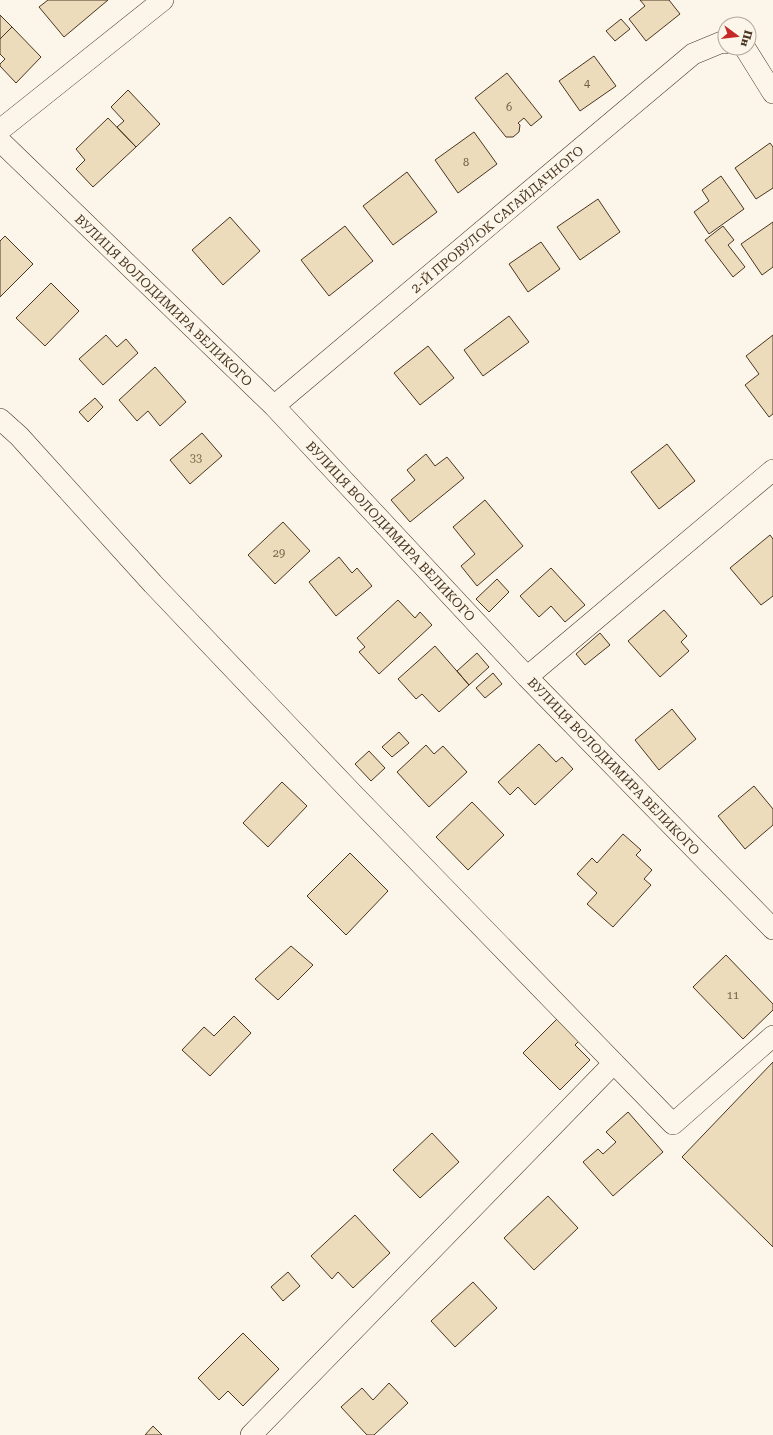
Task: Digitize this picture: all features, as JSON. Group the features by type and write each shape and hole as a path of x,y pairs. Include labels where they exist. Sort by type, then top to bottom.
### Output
{"street":[{"path":"0,130 163,0"},
{"name":"2-Й ПРОВУЛОК САГАЙДАЧНОГО","path":"274,406 693,54 717,44"},
{"path":"750,56 773,93"},
{"name":"ВУЛИЦЯ ВОЛОДИМИРА ВЕЛИКОГО","path":"0,141 274,406 527,677 773,929"},
{"path":"0,419 19,436 153,584 351,792 673,1124 773,1036"},
{"path":"527,677 773,470"},
{"path":"251,1435 614,1063"}],"building":[{"path":"48,0 108,0 64,37 39,7"},
{"path":"640,0 669,0 680,14 646,41 629,19 645,6"},
{"path":"0,15 12,27 0,39"},
{"path":"621,19 630,29 615,41 606,31"},
{"path":"12,27 41,57 16,83 0,66 5,59 0,54 0,39"},
{"path":"594,56 616,86 580,111 559,81"},
{"path":"507,73 542,117 531,126 524,118 518,123 520,125 519,132 513,137 506,137 475,98"},
{"path":"128,90 160,124 136,147 117,127 124,121 111,107"},
{"path":"108,118 136,147 93,187 76,169 85,160 76,149"},
{"path":"474,132 497,164 458,193 435,160"},
{"path":"770,143 773,147 773,188 756,199 735,168"},
{"path":"407,172 437,212 393,245 363,206"},
{"path":"721,176 744,209 709,234 694,212 709,201 702,190"},
{"path":"598,199 620,232 580,260 557,227"},
{"path":"230,217 260,251 223,285 192,250"},
{"path":"773,222 773,267 762,275 741,244"},
{"path":"345,226 373,261 329,296 301,260"},
{"path":"723,226 734,240 728,245 745,267 733,277 705,240"},
{"path":"5,236 33,264 0,297 0,241"},
{"path":"541,242 560,269 528,292 509,264"},
{"path":"51,283 79,311 45,346 16,318"},
{"path":"509,316 529,342 483,376 464,350"},
{"path":"106,335 117,347 126,339 138,353 103,385 79,359"},
{"path":"773,335 773,414 769,417 745,385 759,374 746,356"},
{"path":"428,346 454,378 420,405 394,373"},
{"path":"155,367 186,402 160,426 148,411 137,421 119,400"},
{"path":"95,398 103,407 88,422 79,412"},
{"path":"202,433 222,456 190,484 170,460"},
{"path":"667,444 695,481 659,509 631,472"},
{"path":"426,454 435,466 447,457 464,478 410,522 391,500 415,480 407,470"},
{"path":"485,500 523,546 477,586 461,566 475,554 453,527"},
{"path":"283,522 310,551 275,584 248,555"},
{"path":"770,535 773,539 773,596 761,605 730,568"},
{"path":"339,557 352,573 357,568 372,586 336,616 309,582"},
{"path":"551,568 585,605 565,622 551,606 539,617 520,596"},
{"path":"497,579 509,592 489,612 476,599"},
{"path":"398,600 415,618 420,612 432,625 379,674 359,652 365,647 357,638"},
{"path":"664,610 687,636 681,642 689,651 660,677 628,641"},
{"path":"600,633 610,645 585,665 576,654"},
{"path":"435,646 469,685 439,712 422,694 416,699 398,679"},
{"path":"477,653 489,667 469,685 457,671"},
{"path":"493,673 502,684 485,698 476,688"},
{"path":"672,709 696,739 659,770 635,740"},
{"path":"399,732 409,743 392,757 382,747"},
{"path":"539,744 556,762 562,757 573,769 535,805 518,787 510,795 498,782"},
{"path":"426,745 434,754 443,746 467,772 429,807 397,772"},
{"path":"369,751 385,768 371,781 355,764"},
{"path":"282,782 307,806 268,847 243,823"},
{"path":"754,786 773,809 773,825 745,849 718,816"},
{"path":"472,802 504,835 468,870 436,837"},
{"path":"623,834 641,850 636,855 652,870 644,879 651,885 613,927 587,904 597,893 577,874 592,858 597,863"},
{"path":"350,853 388,891 346,935 307,896"},
{"path":"291,946 313,965 278,1000 255,979"},
{"path":"726,955 773,1004 773,1010 743,1039 693,987"},
{"path":"234,1016 251,1033 210,1076 182,1050 204,1027 214,1036"},
{"path":"559,1017 581,1039 575,1045 590,1060 560,1090 523,1053"},
{"path":"773,1062 773,1247 682,1157"},
{"path":"628,1112 663,1152 613,1196 583,1162 598,1149 603,1154 616,1142 606,1132"},
{"path":"432,1133 459,1162 420,1198 393,1170"},
{"path":"548,1196 578,1228 534,1270 504,1238"},
{"path":"355,1215 390,1253 353,1288 338,1272 332,1279 311,1256"},
{"path":"288,1272 300,1286 283,1301 271,1287"},
{"path":"473,1282 497,1308 455,1347 431,1321"},
{"path":"243,1333 279,1369 243,1406 228,1391 219,1400 198,1378"},
{"path":"389,1383 408,1403 374,1435 367,1435 341,1407 362,1388 373,1400"},
{"path":"153,1426 162,1435 145,1435"}]}
